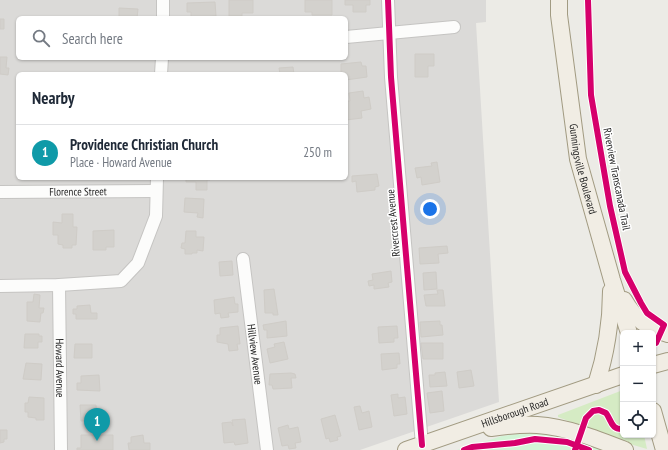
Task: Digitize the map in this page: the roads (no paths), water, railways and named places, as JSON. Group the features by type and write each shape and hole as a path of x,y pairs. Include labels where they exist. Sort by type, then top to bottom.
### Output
{"main road":[{"name":"Gunningsville Boulevard","path":"559,0 559,16 578,159 612,280 628,330"},
{"path":"612,280 636,318 644,325 668,334"},
{"path":"596,385 609,334 612,280"},
{"path":"656,364 668,361"},
{"name":"Hillsborough Road","path":"406,450 620,376"},
{"path":"656,422 664,450"},
{"path":"461,432 520,425 547,426 588,436 625,450"}],"street":[{"path":"163,0 163,16"},
{"name":"Rivercrest Avenue","path":"388,0 391,76 422,445"},
{"path":"348,37 454,27"},
{"path":"161,72 162,60"},
{"path":"0,286 59,285 121,280 138,263 156,216 157,180"},
{"name":"Florence Street","path":"0,192 156,191"},
{"name":"Hillview Avenue","path":"243,259 267,450"},
{"name":"Howard Avenue","path":"59,285 61,450"}],"place":[{"name":"Providence Christian Church","path":"97,441"}]}
